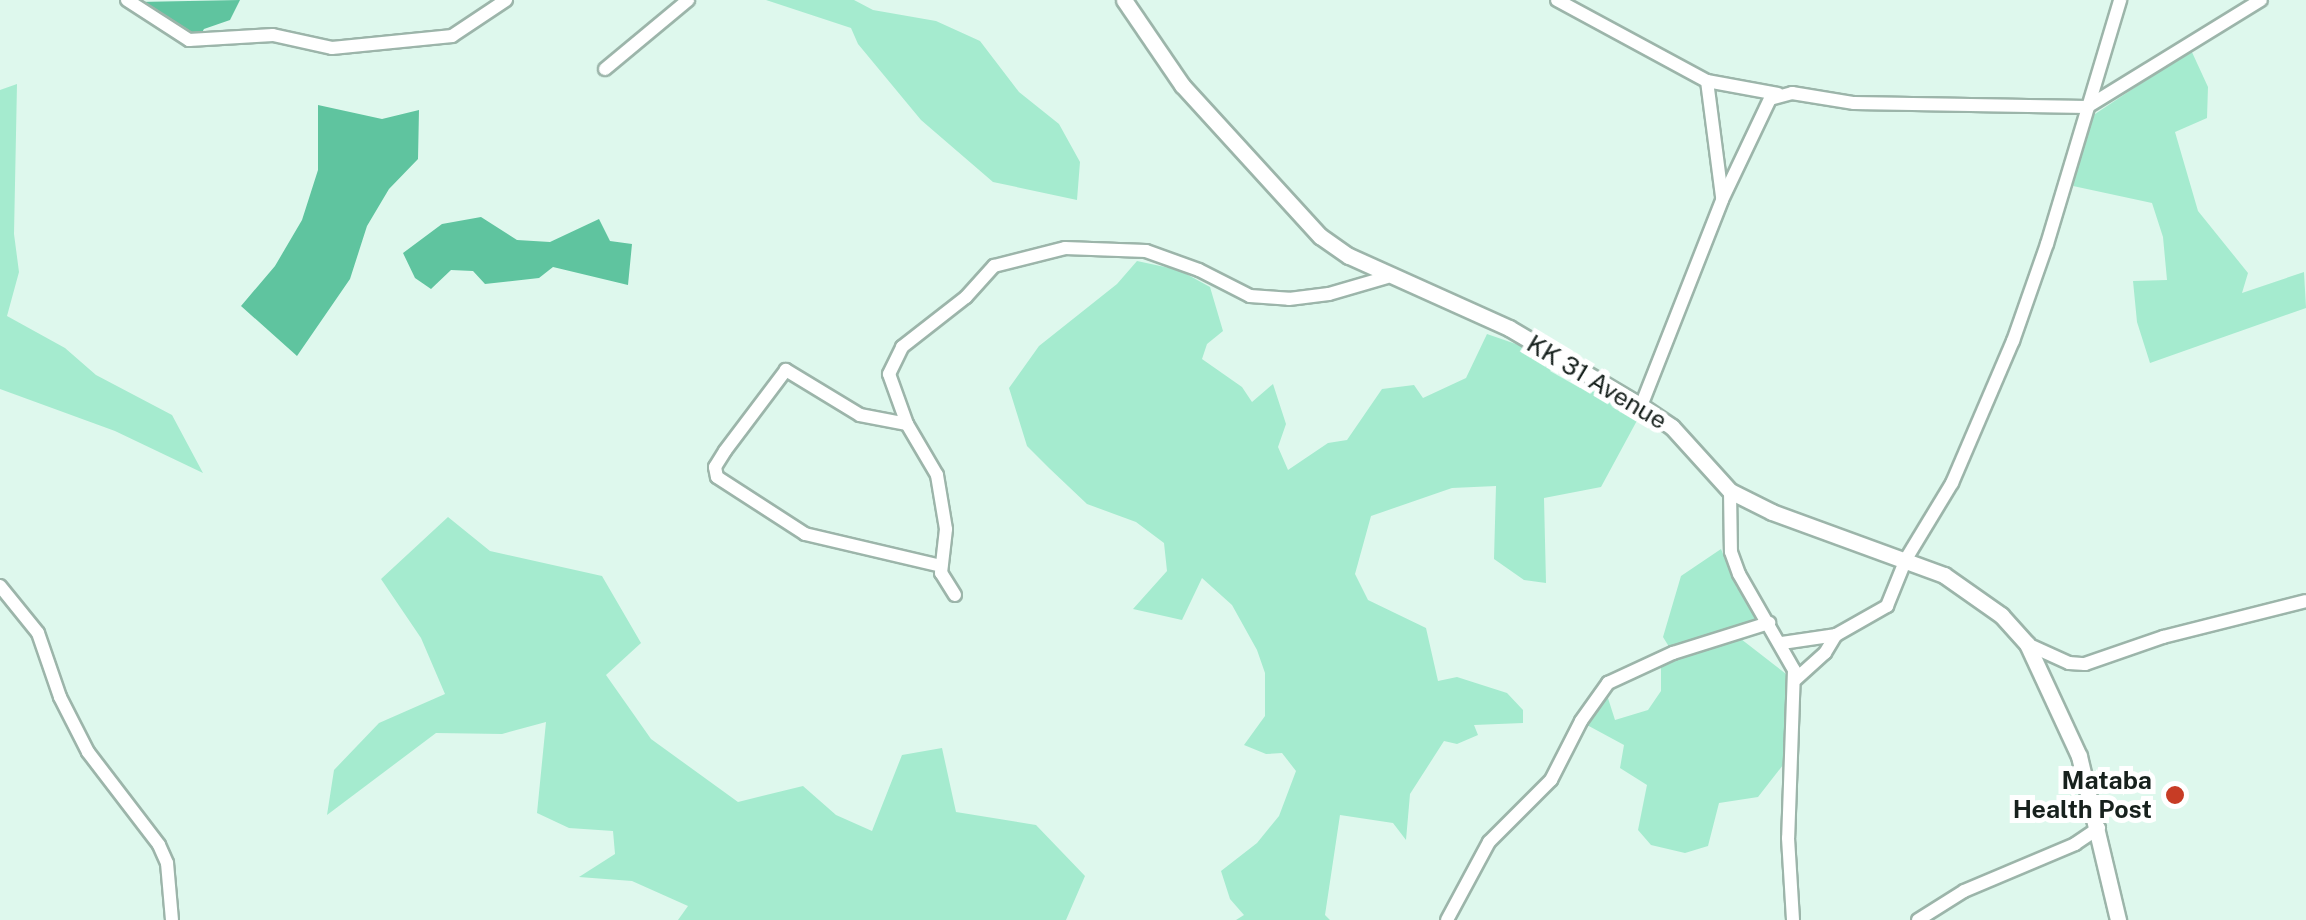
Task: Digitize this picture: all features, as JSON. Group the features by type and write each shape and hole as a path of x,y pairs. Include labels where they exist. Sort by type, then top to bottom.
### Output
{"main road":[{"name":"KK 31 Avenue","path":"1124,0 1182,85 1320,236 1387,276 1509,328 1641,406 1672,427 1730,491"},
{"path":"1730,491 1772,512 1906,559 1978,596 2027,644 2079,756 2118,920"}],"street":[{"path":"127,0 189,40 273,36 332,48 452,36 506,0"},
{"path":"606,69 688,0"},
{"path":"1556,0 1707,81 1854,102 2087,107 2261,0"},
{"path":"1782,643 1836,635 1887,606 1906,559 1952,483 2013,341 2120,0"},
{"path":"1707,81 1722,200"},
{"path":"1641,406 1760,113 1778,94"},
{"path":"955,595 941,566 944,504 937,475 907,424 889,374 893,358 1004,262 1065,248 1146,251 1250,296 1289,298 1330,294 1387,276"},
{"path":"907,424 860,415 786,370 725,451 715,467 717,477 805,534 941,566"},
{"path":"1730,491 1731,552 1752,600 1782,643 1796,678 1788,838 1793,920"},
{"path":"0,586 38,634 60,697 88,752 160,845 167,863 172,920"},
{"path":"2027,644 2069,663 2085,664 2104,661 2135,646 2306,601"},
{"path":"1447,920 1489,842 1551,780 1581,721 1608,683 1673,653 1769,623"},
{"path":"1796,678 1826,653 1836,635"},
{"path":"1918,920 1964,891 2075,844 2099,828"}],"green space":[{"path":"240,0 230,20 204,29 200,36 173,28 138,2"},
{"path":"766,0 854,0 873,10 936,21 980,41 1019,92 1059,124 1080,162 1077,200 993,182 921,120 858,44 851,28"},
{"path":"2191,50 2208,87 2207,118 2175,132 2198,211 2248,273 2242,293 2304,272 2306,308 2150,363 2137,322 2133,281 2167,280 2163,237 2152,203 2073,186 2092,116"},
{"path":"17,84 14,234 19,272 7,316 65,348 96,375 172,415 203,473 115,431 0,389 0,90"},
{"path":"318,105 382,119 419,110 418,159 389,189 367,226 350,279 297,356 241,306 275,266 302,220 318,170"},
{"path":"481,217 517,240 550,242 599,219 610,241 632,244 628,285 553,267 539,278 485,284 473,271 451,270 431,289 415,278 403,253 442,224"},
{"path":"1137,261 1179,270 1210,287 1223,331 1207,344 1202,359 1242,387 1252,402 1273,384 1286,424 1278,447 1288,470 1328,443 1347,440 1382,389 1414,385 1423,398 1466,378 1487,334 1559,359 1550,371 1580,388 1584,383 1640,415 1601,487 1544,498 1546,583 1524,580 1494,559 1496,486 1452,488 1371,516 1355,574 1368,600 1426,628 1438,681 1457,677 1507,693 1523,710 1523,723 1474,725 1478,735 1457,744 1444,741 1410,794 1406,840 1393,823 1340,815 1325,915 1330,920 1236,920 1244,915 1230,899 1221,871 1257,843 1279,816 1296,771 1282,753 1266,754 1244,745 1265,716 1265,673 1257,650 1232,605 1202,578 1182,620 1133,609 1167,571 1164,543 1136,522 1087,504 1027,446 1009,388 1039,346 1117,284"},
{"path":"448,517 490,551 602,576 641,643 606,675 651,739 738,802 803,786 836,815 872,831 902,755 942,748 956,812 1036,825 1085,876 1066,920 678,920 688,906 632,881 579,877 615,854 613,831 569,828 537,813 546,722 502,734 436,733 327,815 334,770 379,723 445,694 421,638 381,579"},
{"path":"1721,549 1737,588 1744,591 1761,624 1671,650 1663,637 1681,576"},
{"path":"1741,639 1790,677 1783,765 1758,797 1719,803 1708,846 1685,853 1651,845 1638,830 1647,785 1620,768 1624,745 1587,725 1607,695 1615,720 1648,710 1661,691 1661,659"}],"place":[{"name":"Mataba Health Post","path":"2175,795"}]}
